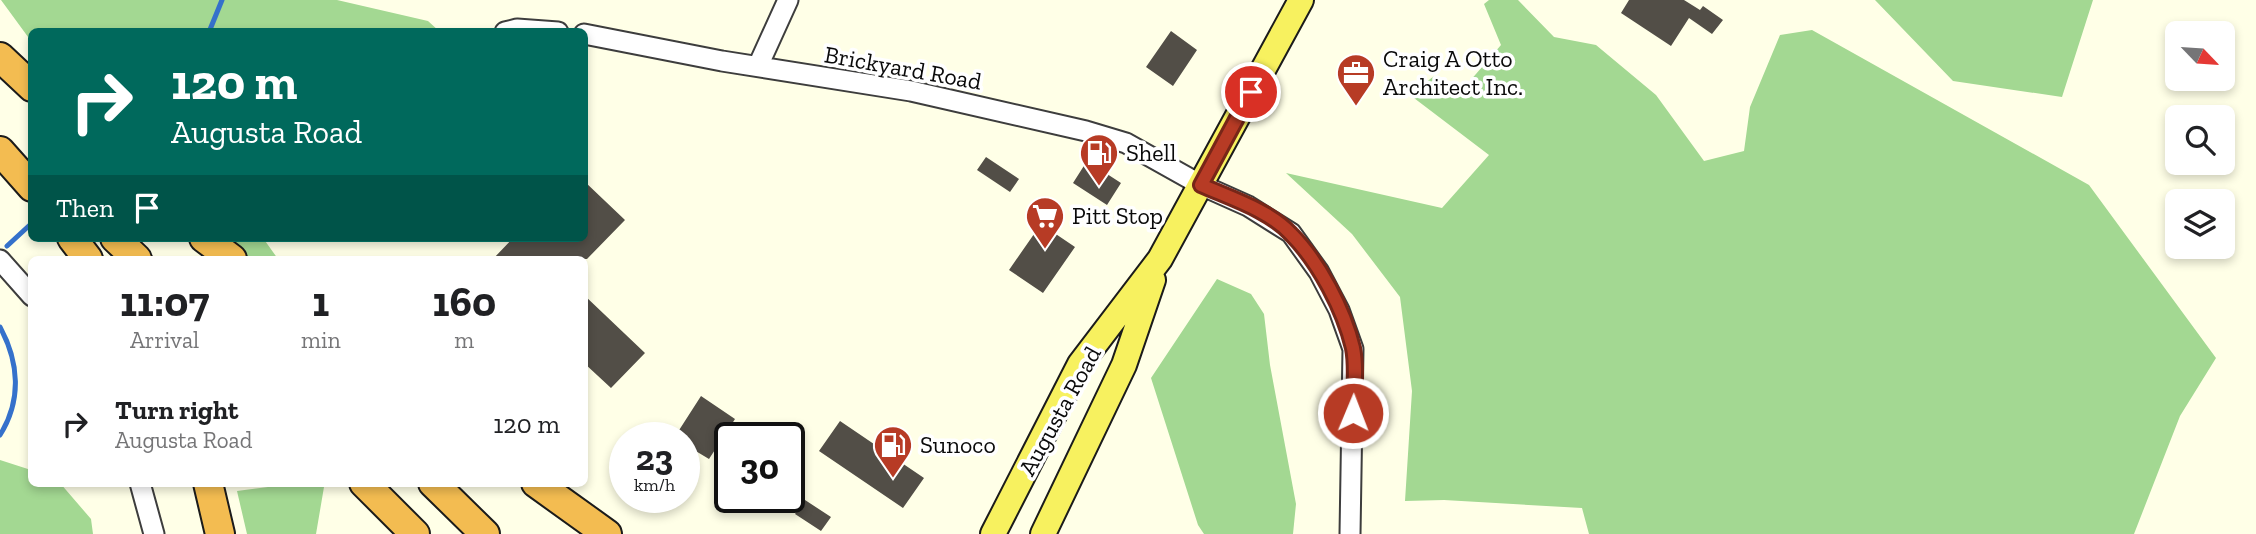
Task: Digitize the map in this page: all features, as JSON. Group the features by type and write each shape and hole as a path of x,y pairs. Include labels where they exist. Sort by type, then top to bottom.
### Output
{"highway":[{"path":"0,57 28,83"},
{"path":"0,128 28,154"},
{"path":"0,151 28,182"},
{"path":"75,242 86,256"},
{"path":"119,242 134,256"},
{"path":"188,242 202,256"},
{"path":"209,242 228,256"},
{"path":"209,487 220,534"},
{"path":"368,487 415,534"},
{"path":"437,487 485,534"},
{"path":"542,487 607,534"}],"main road":[{"name":"Augusta Road","path":"993,534 1080,364 1160,260 1301,0"},
{"name":"Augusta Road","path":"1042,534 1124,365 1160,260"}],"street":[{"path":"758,66 788,0"},
{"name":"Brickyard Road","path":"588,35 911,91 1086,131 1126,143 1201,185 1248,206 1291,233 1319,272 1339,310 1353,349 1350,534"},
{"path":"0,260 28,292"},
{"path":"141,487 154,534"}],"green space":[{"path":"1,0 337,0 428,21 436,28 28,28 28,37"},
{"path":"1489,0 1518,0 1554,37 1596,45 1656,95 1704,161 1744,151 1750,107 1780,35 1812,30 2089,185 2216,358 2180,416 2134,534 1589,534 1582,508 1444,500 1405,501 1412,391 1400,297 1352,234 1286,173 1442,208 1489,155 1410,95 1434,76 1463,89 1501,45 1484,4"},
{"path":"1875,0 2093,0 2062,97 1953,81"},
{"path":"230,242 266,242 276,256 242,256"},
{"path":"1217,279 1251,294 1264,314 1270,365 1296,504 1293,534 1204,534 1198,525 1151,378"},
{"path":"0,460 28,469 28,487 63,487 91,519 93,534 0,534"},
{"path":"268,487 324,487 316,534 247,534 237,491"}],"building":[{"path":"1629,0 1684,0 1700,10 1703,6 1723,20 1712,34 1689,18 1671,46 1621,13"},
{"path":"1171,31 1197,50 1173,86 1146,67"},
{"path":"986,157 1019,179 1010,192 977,170"},
{"path":"1087,161 1121,183 1107,205 1073,183"},
{"path":"588,185 625,220 588,258 496,256 509,242 588,242"},
{"path":"1041,224 1075,247 1043,293 1009,270"},
{"path":"588,299 645,353 611,388 588,367"},
{"path":"701,396 735,419 733,422 714,422 714,451 709,459 700,454 700,422 684,422"},
{"path":"840,421 924,478 903,508 819,451"},
{"path":"805,500 831,517 821,531 795,514 805,513"}],"waterway":[{"path":"211,28 222,0"},
{"path":"7,246 28,227"},
{"path":"0,327 11,354 15,381 12,408 0,435"}],"place":[{"name":"Craig A Otto Architect Inc.","path":"1356,107"},
{"name":"Shell","path":"1099,187"},
{"name":"Pitt Stop","path":"1045,250"},
{"name":"Sunoco","path":"893,479"}],"route":[{"path":"1251,92 1201,185 1248,206 1291,233 1319,272 1339,310 1353,349 1353,413"}]}
